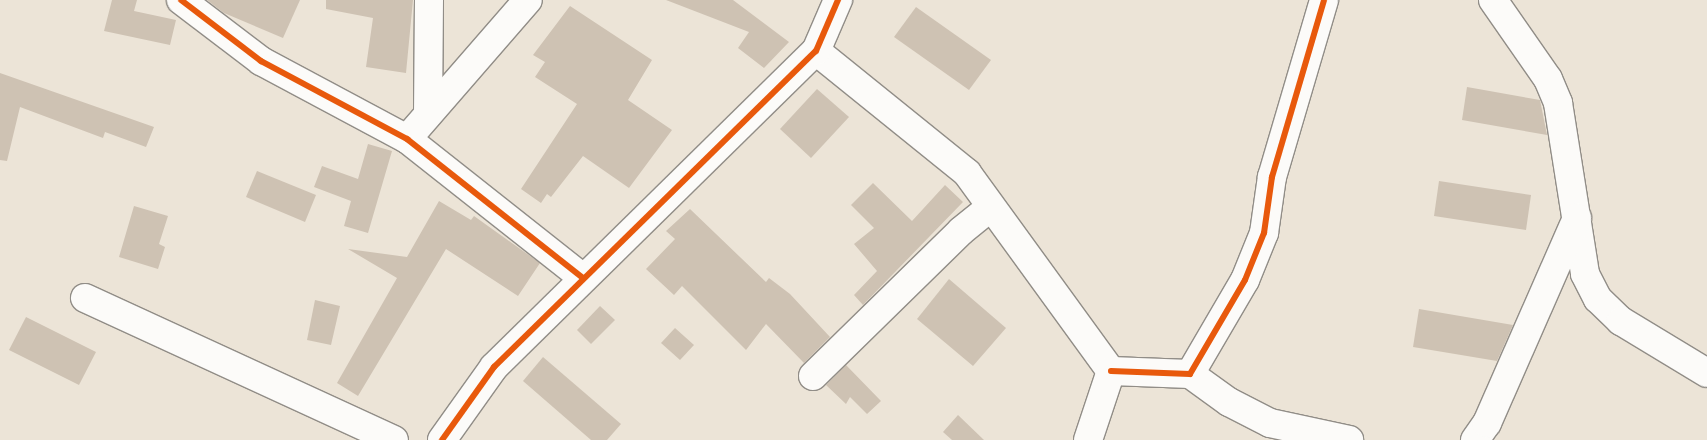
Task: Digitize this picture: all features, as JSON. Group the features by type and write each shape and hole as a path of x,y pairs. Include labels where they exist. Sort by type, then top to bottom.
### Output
{"street":[{"path":"180,0 261,61 407,139 582,277"},
{"path":"428,114 429,0"},
{"path":"407,139 528,0"},
{"path":"442,440 494,367 582,277 816,51 838,0"},
{"path":"1190,374 1245,280 1264,233 1272,177 1324,0"},
{"path":"1493,0 1548,79 1558,103 1585,274 1598,299 1621,321 1707,373"},
{"path":"816,51 967,173 1111,371"},
{"path":"813,376 961,231 992,207"},
{"path":"1475,440 1487,424 1577,218"},
{"path":"85,298 394,440"},
{"path":"1111,371 1190,374 1229,402 1270,424 1349,440"},
{"path":"1088,440 1111,371"}],"building":[{"path":"112,0 137,0 134,11 176,20 170,45 104,31"},
{"path":"207,0 300,0 283,38 224,13"},
{"path":"326,0 413,0 406,73 366,67 373,18 326,9"},
{"path":"666,0 733,0 789,42 764,68 738,48 749,32"},
{"path":"570,6 652,60 628,100 672,130 629,188 583,156 551,197 547,194 541,203 521,189 577,104 535,77 545,62 533,55"},
{"path":"916,7 991,60 969,90 894,37"},
{"path":"0,73 154,127 146,147 105,132 103,138 20,107 7,161 0,160"},
{"path":"1467,87 1540,100 1547,135 1462,120"},
{"path":"817,89 849,117 811,158 780,129"},
{"path":"368,144 392,151 368,233 344,226 351,201 314,187 322,166 358,179"},
{"path":"257,171 316,195 305,222 246,197"},
{"path":"1439,181 1531,195 1526,230 1434,216"},
{"path":"873,183 912,221 945,185 963,202 863,305 854,295 877,271 854,244 874,228 851,205"},
{"path":"439,201 471,220 474,216 540,263 518,296 446,249 358,396 337,383 397,278 348,249 407,257"},
{"path":"134,206 168,216 159,244 165,247 158,269 119,257"},
{"path":"690,209 766,282 769,278 790,294 830,337 804,363 766,324 746,350 682,286 674,295 646,269 675,239 666,231"},
{"path":"949,279 1006,328 973,366 917,319"},
{"path":"315,300 340,306 331,345 307,340"},
{"path":"600,306 615,320 591,344 577,330"},
{"path":"1419,309 1513,325 1497,361 1413,347"},
{"path":"26,317 96,352 79,385 9,350"},
{"path":"675,328 694,345 680,360 661,343"},
{"path":"543,357 621,424 607,440 591,440 523,381"},
{"path":"846,365 881,401 867,414 850,397 846,404 826,385"},
{"path":"958,415 984,440 952,440 943,432"}],"cycle path":[{"path":"181,0 261,61 407,139 582,277"},
{"path":"442,440 494,367 816,51 838,0"},
{"path":"1111,371 1190,374 1245,280 1264,233 1272,177 1324,0"}]}
